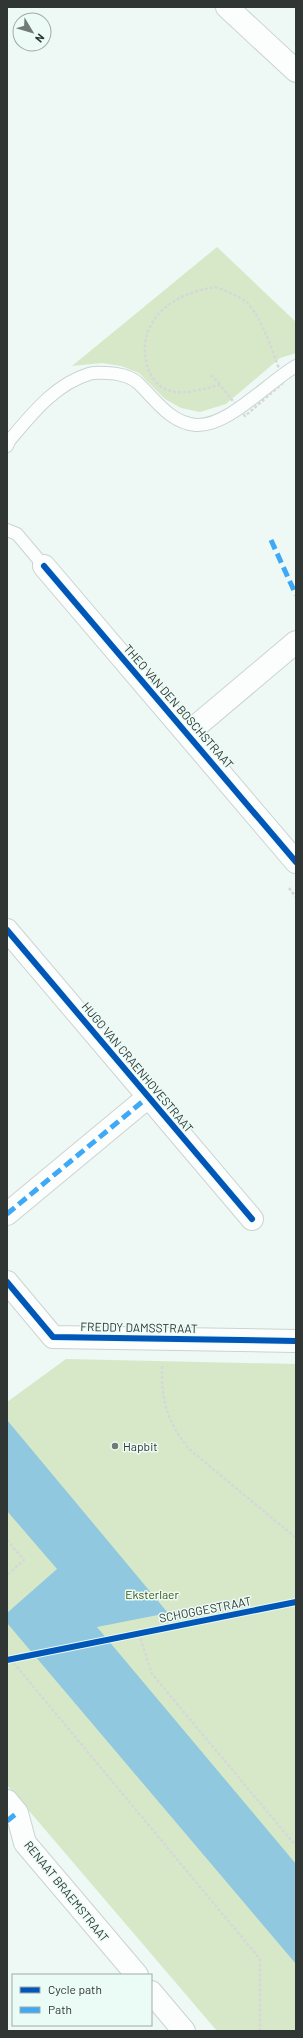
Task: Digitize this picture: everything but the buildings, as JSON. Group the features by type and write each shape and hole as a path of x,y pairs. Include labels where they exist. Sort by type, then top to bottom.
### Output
{"street":[{"path":"227,7 296,71"},
{"name":"THEO VAN DEN BOSCHSTRAAT","path":"44,566 188,733 296,862"},
{"name":"THEO VAN DEN BOSCHSTRAAT","path":"188,733 296,642"},
{"name":"HUGO VAN CRAENHOVESTRAAT","path":"7,930 252,1219"},
{"name":"HUGO VAN CRAENHOVESTRAAT","path":"7,1214 148,1097"},
{"name":"FREDDY DAMSSTRAAT","path":"7,1282 54,1337 296,1341"},
{"name":"RENAAT BRAEMSTRAAT","path":"7,1801 16,1813 25,1843 136,1974"},
{"path":"152,1993 184,2031"}],"lane":[{"path":"7,446 9,441 33,413 63,385 90,374 117,373 137,382 177,420 196,425 214,422 238,408 281,374 296,366"},
{"path":"7,530 17,534 44,566"}],"path":[{"path":"211,375 220,384 245,416 284,382 258,319 247,302 215,287 195,290 179,297 162,311 150,327 146,346 146,362 152,377 164,388 177,392 195,391 220,384"},
{"path":"162,1339 162,1392 176,1433 189,1449 296,1538"},
{"path":"7,1540 24,1560 7,1575"},
{"path":"136,1635 152,1674 296,1846"},
{"path":"8,1658 18,1657"},
{"path":"8,1658 260,1959 260,2029 262,2031"}],"green space":[{"path":"217,247 296,322 296,353 280,358 226,404 200,412 181,408 165,399 139,373 121,366 102,363 72,366"},
{"name":"Eksterlaer","path":"66,1359 296,1364 296,2031 217,2031 7,1785 7,1402"}],"water":[{"path":"7,1420 168,1613 97,1627 296,1864 296,1964 7,1623 7,1613 57,1569 7,1511"}],"marked path":[{"path":"271,540 296,595"},
{"path":"7,1214 148,1097"},
{"path":"7,1821 17,1813"}],"cycle path":[{"path":"44,566 296,862"},
{"path":"7,930 252,1219"},
{"path":"7,1282 53,1337 296,1341"},
{"name":"SCHOGGESTRAAT","path":"7,1660 296,1602"}],"place":[{"name":"Hapbit","path":"115,1446"}]}
